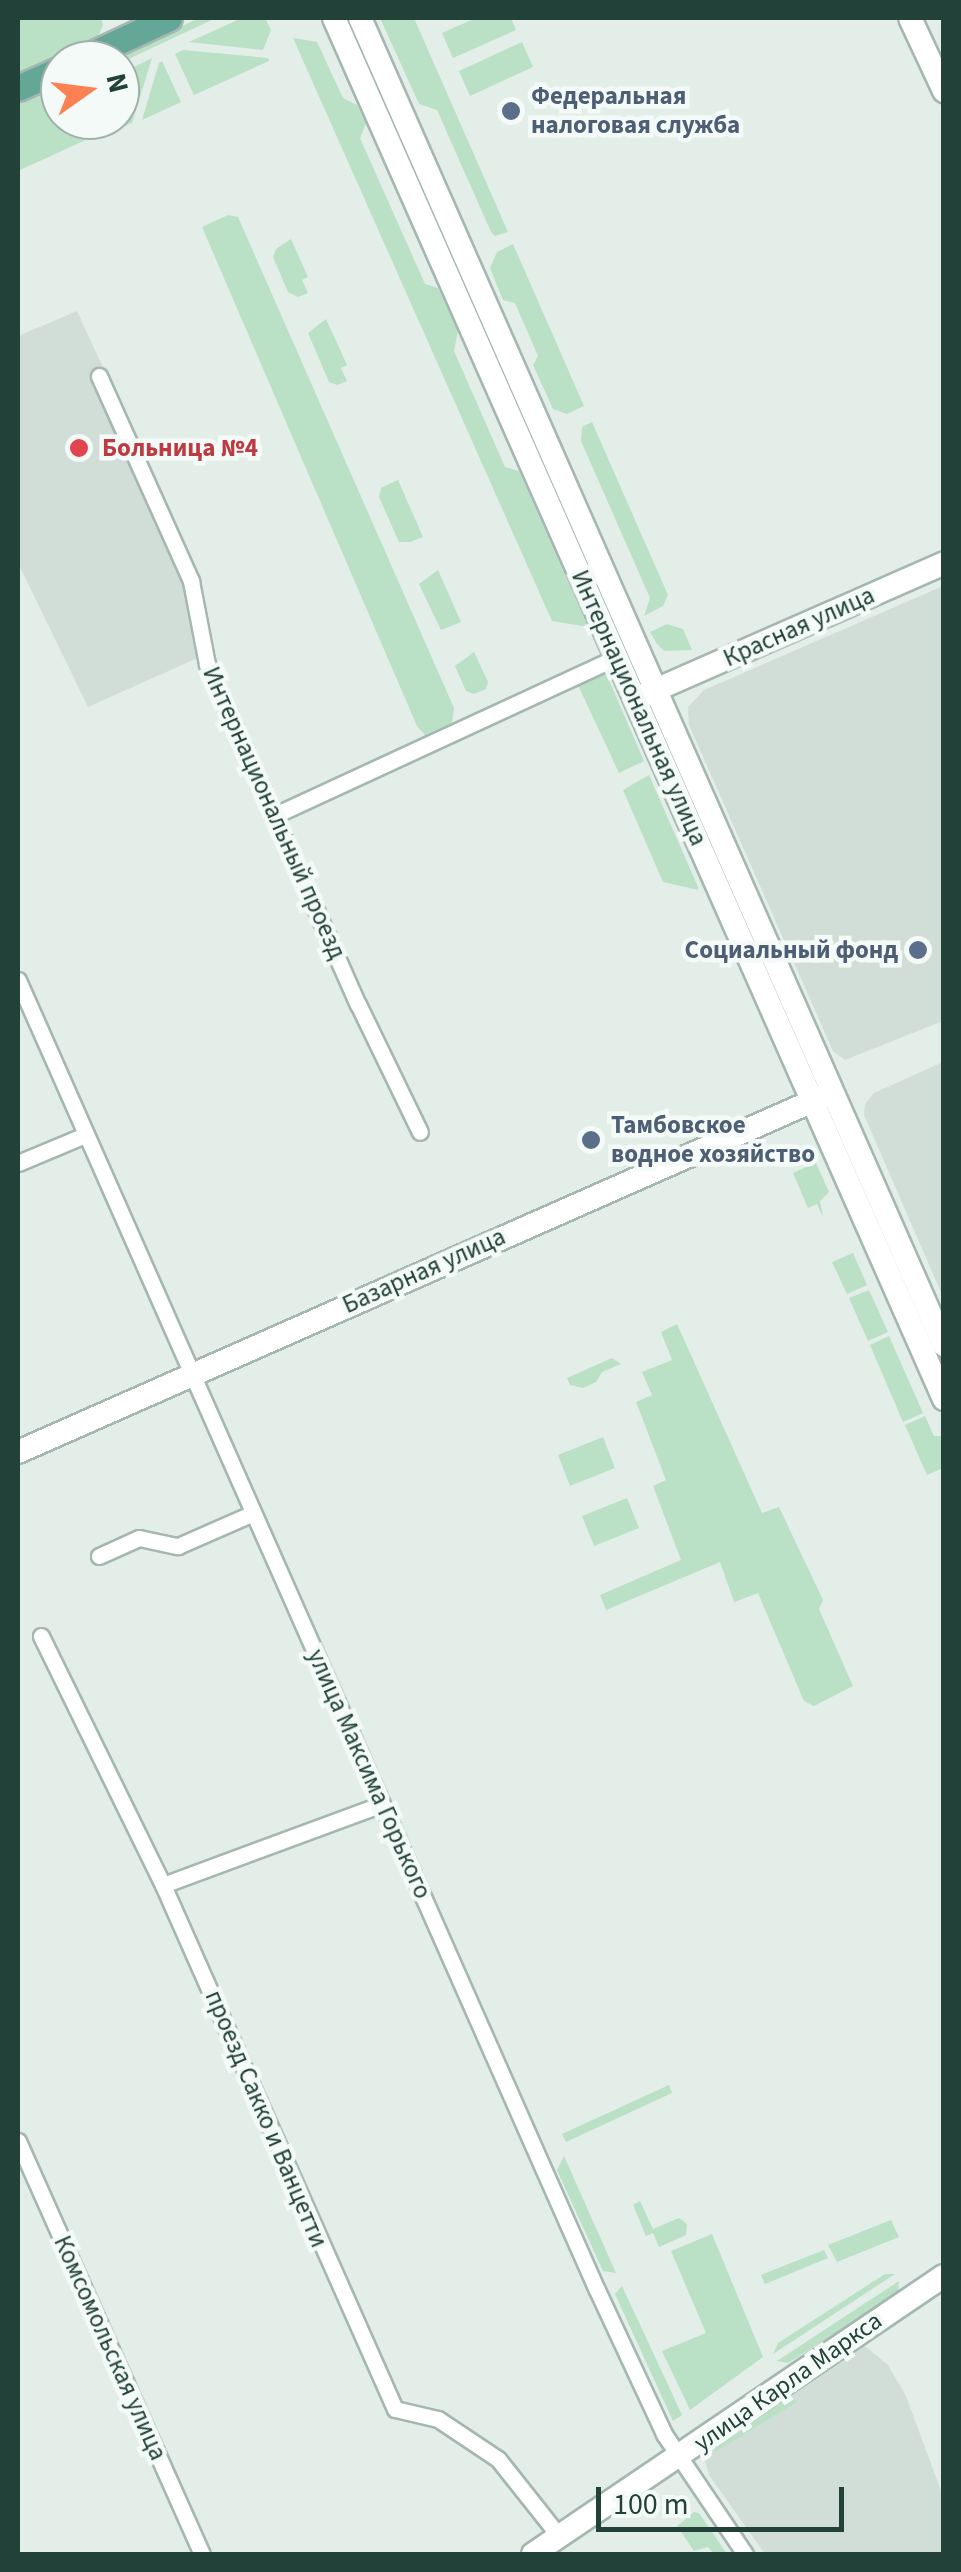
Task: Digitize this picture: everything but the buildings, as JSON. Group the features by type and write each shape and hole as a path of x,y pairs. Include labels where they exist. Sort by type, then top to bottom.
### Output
{"main road":[{"path":"121,40 168,18"},
{"name":"Интернациональная улица","path":"334,18 617,657 645,694"},
{"name":"Интернациональная улица","path":"360,18 645,694 822,1097 944,1399"},
{"path":"910,18 944,91"},
{"name":"Красная улица","path":"645,694 944,564"},
{"name":"Интернациональная улица","path":"822,1097 944,1345"},
{"name":"Базарная улица","path":"18,1452 822,1097"},
{"name":"улица Карла Маркса","path":"533,2554 944,2276"}],"street":[{"name":"Интернациональный проезд","path":"99,376 192,581 208,664 273,816 420,1132"},
{"path":"273,816 617,657"},
{"name":"улица Максима Горького","path":"18,980 597,2290 680,2458 745,2554"},
{"path":"18,1163 85,1135"},
{"path":"99,1556 139,1538 178,1546 254,1513"},
{"name":"проезд Сакко и Ванцетти","path":"41,1636 163,1886 395,2409 438,2419 498,2458 559,2536"},
{"path":"163,1886 382,1804"},
{"name":"Комсомольская улица","path":"18,2142 202,2554"}],"shaded area":[{"name":"Больница №4","path":"77,311 191,559 211,652 88,707 18,563 18,336"},
{"path":"943,586 943,1021 845,1060 833,1051 689,725 688,707 704,690"},
{"path":"943,1062 943,1297 864,1115 865,1104 874,1093"},
{"path":"865,2346 888,2365 906,2396 943,2496 943,2554 765,2554 709,2475 705,2461 708,2452"}],"green space":[{"path":"18,18 101,18 103,25 98,36 90,40 40,40 40,64 18,74"},
{"path":"199,18 216,18 140,54 140,46"},
{"path":"242,18 265,18 271,30 263,50 189,42"},
{"path":"380,18 414,18 508,232 495,236 491,232 437,110 419,104"},
{"path":"476,18 511,18 516,30 453,58 442,33"},
{"path":"293,38 317,42 343,98 357,105 366,124 360,138 425,284 438,288 458,331 454,351 505,467 519,471 588,627 552,621"},
{"path":"522,42 533,67 470,96 459,71"},
{"path":"183,50 269,61 194,95 175,54"},
{"path":"152,58 140,97 140,64"},
{"path":"162,61 181,102 142,120 159,63"},
{"path":"40,93 40,140 86,140 18,171 18,103"},
{"path":"228,215 238,217 454,708 452,723 425,735 417,726 202,227"},
{"path":"291,239 308,277 302,280 308,293 298,297 288,292 273,257 276,249"},
{"path":"513,244 584,406 567,414 553,409 533,365 538,356 515,303 503,300 490,268 497,252"},
{"path":"326,319 347,365 341,368 347,381 337,385 329,382 308,333"},
{"path":"592,422 668,595 663,606 644,616 650,598 581,441 582,427"},
{"path":"398,480 423,537 410,542 399,542 379,497 381,488"},
{"path":"438,570 461,622 441,630 419,584"},
{"path":"667,624 683,629 692,650 664,651 657,644 650,632"},
{"path":"474,652 488,682 486,689 474,694 466,691 455,666"},
{"path":"605,671 644,761 619,773 578,685"},
{"path":"649,775 698,890 663,882 623,790"},
{"path":"816,1163 829,1192 820,1201 823,1217 817,1204 808,1208 793,1173"},
{"path":"853,1253 867,1285 847,1294 832,1262"},
{"path":"869,1290 888,1332 868,1341 849,1298"},
{"path":"677,1324 762,1513 779,1507 823,1600 819,1609 853,1686 814,1706 804,1701 758,1593 734,1602 720,1562 606,1610 600,1595 681,1560 653,1486 666,1480 636,1402 652,1395 642,1372 672,1360 661,1332"},
{"path":"889,1336 923,1413 903,1422 870,1345"},
{"path":"612,1358 621,1364 602,1372 596,1382 583,1388 570,1385 567,1378"},
{"path":"925,1416 934,1436 944,1436 943,1468 927,1475 905,1425"},
{"path":"603,1437 615,1468 570,1486 558,1455"},
{"path":"627,1498 639,1528 594,1546 582,1516"},
{"path":"669,2085 672,2093 566,2142 562,2134"},
{"path":"564,2156 616,2273 603,2271 557,2170"},
{"path":"640,2201 653,2229 679,2218 687,2224 686,2235 659,2247 653,2233 646,2236 633,2205"},
{"path":"891,2220 899,2237 837,2262 828,2245"},
{"path":"712,2234 763,2357 690,2410 662,2351 706,2333 671,2251"},
{"path":"824,2250 828,2258 765,2284 761,2275"},
{"path":"885,2274 895,2274 773,2354 778,2343"},
{"path":"899,2281 898,2293 788,2363 777,2361"},
{"path":"622,2286 682,2415 673,2421 615,2294"},
{"path":"792,2396 797,2402 715,2452 715,2447"},
{"path":"694,2512 699,2513 727,2554 714,2554 708,2547 694,2551 677,2526"}],"place":[{"name":"Федеральная налоговая служба","path":"511,111"},
{"name":"Больница №4","path":"79,448"},
{"name":"Социальный фонд","path":"918,950"},
{"name":"Тамбовское водное хозяйство","path":"591,1140"}]}
